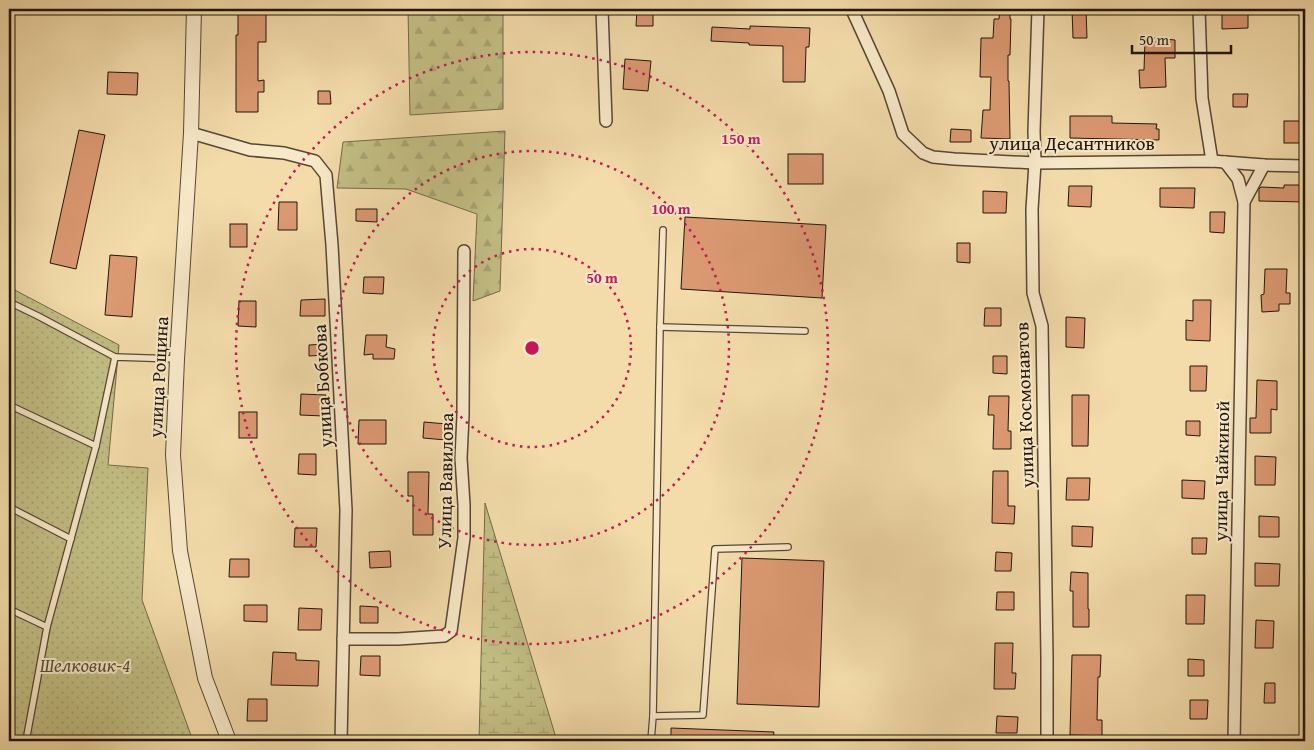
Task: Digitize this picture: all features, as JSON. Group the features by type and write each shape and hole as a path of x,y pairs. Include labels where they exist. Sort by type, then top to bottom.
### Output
{"street":[{"name":"улица Рощина","path":"194,9 191,133 173,455 180,551 205,678 229,741"},
{"path":"602,9 606,121"},
{"name":"улица Десантников","path":"853,9 889,91 903,134 923,153 933,157 1035,163 1212,161 1264,165"},
{"name":"улица Космонавтов","path":"1038,9 1034,122 1035,163 1032,209 1033,293 1042,326 1047,741"},
{"path":"1199,9 1202,98 1212,161"},
{"name":"улица Бобкова","path":"191,133 250,150 284,154 315,161 326,175 346,510 341,741"},
{"name":"улица Чайкиной","path":"1225,162 1238,180 1244,202 1234,741"},
{"path":"1264,165 1305,166"},
{"name":"улица Чайкиной","path":"1244,202 1264,165"},
{"name":"Улица Вавилова","path":"343,639 398,639 444,636 451,631 464,538 461,458 464,251"}],"lane":[{"path":"651,741 663,230"},
{"path":"9,302 114,357 177,359"},
{"path":"660,327 805,331"},
{"path":"26,741 48,627 96,446 114,357"},
{"path":"9,405 96,446"},
{"path":"9,507 72,538"},
{"path":"653,716 703,715 714,549 788,547"},
{"path":"9,609 48,627"}],"green space":[{"path":"408,9 503,9 503,109 410,115"},
{"path":"505,131 500,291 473,301 477,214 406,189 337,188 343,142"},
{"name":"Шелковик-4","path":"9,287 119,345 108,465 148,468 142,600 193,741 9,741"},
{"path":"485,503 557,741 479,741"}],"building":[{"path":"637,9 653,9 653,26 636,26"},
{"path":"1000,9 1010,9 1011,19 1010,55 1008,55 1010,139 981,138 983,110 990,110 991,77 980,77 981,38 993,38 994,19 999,19"},
{"path":"1072,9 1086,9 1087,38 1073,38"},
{"path":"1222,9 1248,9 1248,28 1222,29"},
{"path":"238,11 266,11 266,42 258,42 258,81 264,80 264,92 258,92 258,112 236,112 236,35 238,35"},
{"path":"750,26 810,28 809,47 806,47 805,82 783,82 783,46 711,41 712,27 750,29"},
{"path":"1145,38 1175,40 1175,58 1165,58 1166,87 1140,88 1139,70 1144,70"},
{"path":"625,59 651,61 648,91 623,89"},
{"path":"108,72 138,73 137,95 107,94"},
{"path":"318,91 330,91 331,104 318,104"},
{"path":"1233,94 1248,94 1247,107 1233,107"},
{"path":"1070,116 1112,116 1112,123 1157,124 1156,129 1159,129 1159,140 1070,138"},
{"path":"1284,121 1305,121 1305,143 1284,143"},
{"path":"951,129 971,130 971,142 950,142"},
{"path":"79,130 105,135 76,269 50,263"},
{"path":"788,154 823,154 823,184 788,184"},
{"path":"1284,185 1305,185 1305,202 1259,201 1259,189 1261,187 1284,188"},
{"path":"1069,186 1092,186 1091,207 1068,206"},
{"path":"1160,188 1195,188 1194,208 1160,207"},
{"path":"983,191 1007,192 1006,213 983,213"},
{"path":"279,202 297,202 297,230 278,230"},
{"path":"356,209 377,209 377,222 356,221"},
{"path":"1210,212 1225,212 1224,233 1210,232"},
{"path":"685,217 826,225 822,298 681,289"},
{"path":"230,224 247,224 247,247 230,247"},
{"path":"957,243 970,243 970,263 957,262"},
{"path":"110,255 137,257 132,317 105,315"},
{"path":"1265,269 1287,269 1286,293 1290,293 1290,304 1279,304 1279,311 1262,312 1261,295 1264,294"},
{"path":"364,277 384,277 383,294 363,293"},
{"path":"325,299 325,316 300,316 301,300"},
{"path":"1193,300 1211,300 1210,341 1186,340 1186,320 1193,321"},
{"path":"239,301 256,301 256,327 238,326"},
{"path":"985,308 1001,308 1001,326 984,326"},
{"path":"1066,317 1085,318 1084,348 1066,347"},
{"path":"366,335 387,335 386,347 395,349 394,359 373,359 373,354 364,355"},
{"path":"326,344 326,355 309,356 309,345"},
{"path":"993,356 1007,356 1007,374 993,373"},
{"path":"1190,366 1207,366 1206,391 1190,391"},
{"path":"1257,380 1277,381 1277,410 1271,409 1271,433 1250,433 1250,418 1256,418"},
{"path":"301,394 326,395 324,416 300,415"},
{"path":"1072,395 1089,395 1088,446 1072,446"},
{"path":"989,396 1009,396 1008,431 1011,431 1011,449 993,449 994,415 988,415"},
{"path":"239,412 257,412 257,438 239,438"},
{"path":"359,420 386,420 386,444 358,444"},
{"path":"1186,421 1200,421 1200,436 1186,435"},
{"path":"424,422 447,424 446,440 423,438"},
{"path":"299,454 316,454 316,475 298,474"},
{"path":"1255,456 1276,457 1275,485 1255,485"},
{"path":"993,471 1008,471 1008,506 1015,506 1014,524 992,523"},
{"path":"408,472 429,472 428,514 433,514 433,535 413,535 413,496 408,496"},
{"path":"1067,478 1090,478 1089,500 1066,500"},
{"path":"1182,480 1205,481 1204,499 1182,498"},
{"path":"1259,516 1279,517 1279,537 1259,537"},
{"path":"1072,526 1093,527 1092,547 1072,546"},
{"path":"295,528 317,528 316,547 294,547"},
{"path":"1192,538 1207,538 1206,554 1192,554"},
{"path":"390,551 391,567 370,568 369,552"},
{"path":"996,552 1012,553 1011,571 995,571"},
{"path":"742,558 824,561 819,707 737,704"},
{"path":"230,559 249,559 249,577 229,577"},
{"path":"1255,563 1280,564 1279,586 1255,586"},
{"path":"1071,572 1088,573 1089,627 1073,627 1073,591 1070,591"},
{"path":"997,592 1014,592 1014,610 996,610"},
{"path":"1186,595 1205,595 1204,624 1186,624"},
{"path":"244,605 267,605 267,622 244,621"},
{"path":"360,606 378,607 378,623 360,623"},
{"path":"299,608 322,609 321,630 298,630"},
{"path":"1256,620 1274,621 1273,648 1255,648"},
{"path":"995,643 1013,643 1012,673 1016,673 1015,689 994,689"},
{"path":"273,652 296,653 296,660 319,661 318,686 271,685"},
{"path":"1072,655 1101,655 1100,677 1098,677 1097,720 1102,720 1102,736 1070,735"},
{"path":"361,656 380,656 380,676 360,675"},
{"path":"1188,659 1204,660 1204,676 1188,676"},
{"path":"1265,683 1275,683 1275,703 1264,703"},
{"path":"248,699 267,699 267,721 247,721"},
{"path":"1190,700 1208,700 1207,719 1190,719"},
{"path":"997,716 1018,717 1017,733 996,733"},
{"path":"671,728 774,732 773,741 671,741"}]}
